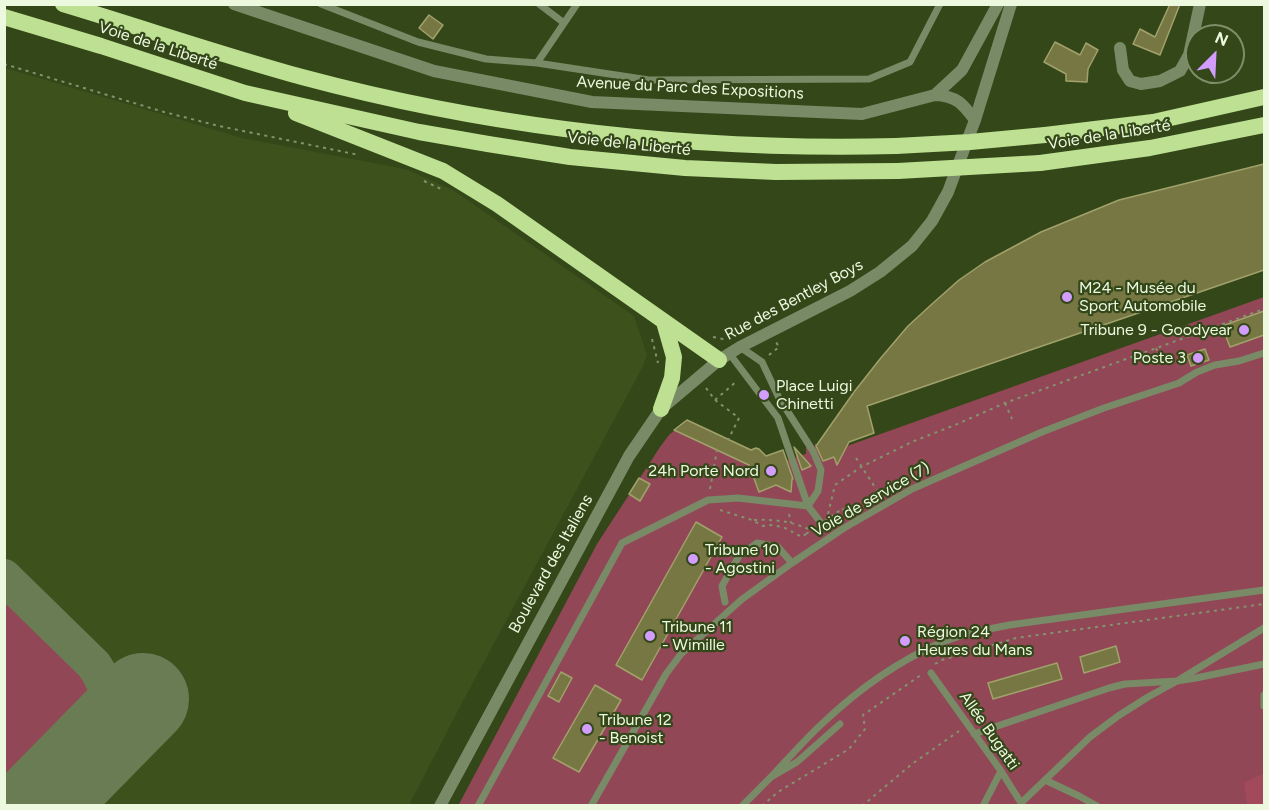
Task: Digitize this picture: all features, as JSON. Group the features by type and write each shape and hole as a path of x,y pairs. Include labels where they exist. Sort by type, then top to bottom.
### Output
{"highway":[{"name":"Voie de la Liberté","path":"63,4 302,77 418,104 506,120 612,135 797,147 896,146 970,142 1153,122 1264,97"},
{"name":"Voie de la Liberté","path":"4,17 101,45 245,93 419,132 570,157 685,168 776,172 898,171 1040,163 1150,148 1264,125"},
{"path":"245,93 443,171 497,204 694,343 729,353"},
{"path":"661,409 672,378 674,357 664,322"}],"street":[{"name":"Avenue du Parc des Expositions","path":"234,4 434,71 592,102 862,114 935,95 962,70 998,4"},
{"name":"Rue des Bentley Boys","path":"729,353 850,291 880,272 912,246 932,221 948,192 975,120 1011,4"},
{"path":"1120,48 1123,70 1130,81 1141,84 1160,81 1180,71 1189,55 1200,4"},
{"path":"935,95 957,100 975,120"},
{"name":"Boulevard des Italiens","path":"440,806 629,456 661,409 729,353"}],"lane":[{"path":"321,4 418,42 486,59 537,63 649,80 869,79 910,62 940,4"},
{"path":"538,4 564,23"},
{"path":"537,63 577,4"},
{"name":"Voie de service (7)","path":"591,806 666,674 681,654 741,600 792,563 844,528 912,489 942,475 1042,432 1179,383 1206,368 1239,361 1264,352"},
{"path":"729,353 778,418 808,506 825,528"},
{"path":"729,353 762,362 779,398 813,451 821,470 818,491 808,506"},
{"path":"478,806 622,543 708,500 738,498 808,506"},
{"path":"725,602 722,586 739,556 757,543 778,547 792,563"},
{"path":"742,806 825,720 903,660 940,643 1009,625 1264,590"},
{"path":"1022,804 1090,737 1118,716 1264,628"},
{"path":"975,734 1125,684 1177,681 1264,664"},
{"name":"Allée Bugatti","path":"930,670 1022,804"},
{"path":"1264,694 1264,706"},
{"path":"771,777 797,762 840,724"},
{"path":"983,806 1001,771"},
{"path":"1045,780 1097,806"}],"path":[{"path":"4,64 186,118 361,156"},
{"path":"418,178 447,191"},
{"path":"831,520 828,513 835,485 861,467 914,441 1005,403 1264,309"},
{"path":"694,343 700,334 723,339 739,331"},
{"path":"652,338 660,372 673,368"},
{"path":"1156,348 1162,362"},
{"path":"698,377 715,400 739,418 728,440"},
{"path":"1005,403 1012,419"},
{"path":"856,458 880,496"},
{"path":"818,533 791,523 780,520 752,520 763,525 783,527 802,537 806,534 842,508 851,513"},
{"path":"762,806 778,792 849,749 865,729 863,715 942,660 1016,638 1264,604"},
{"path":"862,806 912,764 962,728"}],"shaded area":[{"path":"5,68 242,138 405,169 453,190 634,316 647,355 642,368 409,805 5,805"},
{"name":"Région 24 Heures du Mans","path":"1264,297 1264,805 458,806 597,544 660,447 669,435 687,420 751,450 756,448 760,459 783,450 787,460 796,458 796,450 802,455 806,454 806,446 811,452 815,451 815,443 819,449 856,427 871,421 874,433 857,439 848,437 847,446"},
{"path":"4,592 89,677 91,686 84,711 5,793"},
{"path":"1264,773 1264,805 1247,805 1244,783"}],"building":[{"path":"1170,4 1180,4 1160,55 1133,44 1140,29 1155,37"},
{"path":"429,15 443,25 433,39 419,28"},
{"path":"1055,42 1080,55 1086,43 1098,50 1088,69 1087,82 1066,81 1066,74 1044,62"},
{"name":"M24 - Musée du Sport Automobile","path":"1264,164 1264,270 867,406 874,433 849,442 837,465 834,457 823,461 816,446 880,359 908,326 959,280 985,262 1041,232 1119,200"},
{"name":"Tribune 9 - Goodyear","path":"1264,311 1264,335 1230,347 1222,326"},
{"name":"Poste 3","path":"1205,349 1209,360 1191,366 1187,355"},
{"path":"687,420 751,450 759,449 766,456 783,450 793,479 791,492 776,485 759,492 749,465 674,430"},
{"path":"794,447 811,466 802,470"},
{"path":"639,478 650,484 640,501 629,494"},
{"path":"696,522 722,537 642,680 616,665"},
{"path":"1116,646 1120,662 1084,673 1080,657"},
{"path":"1057,663 1062,679 993,699 988,683"},
{"path":"561,672 572,678 559,702 548,696"},
{"name":"Tribune 12 - Benoist","path":"595,685 621,700 579,772 553,758"}],"taxiway":[{"path":"4,577 94,665 101,677 106,689 109,710 103,730 90,752"}],"runway":[{"path":"38,806 143,699"}],"place":[{"name":"M24 - Musée du Sport Automobile","path":"1067,297"},
{"name":"Tribune 9 - Goodyear","path":"1244,330"},
{"name":"Poste 3","path":"1198,358"},
{"name":"Place Luigi Chinetti","path":"764,395"},
{"name":"24h Porte Nord","path":"771,471"},
{"name":"Tribune 10 - Agostini","path":"693,559"},
{"name":"Tribune 11 - Wimille","path":"650,636"},
{"name":"Région 24 Heures du Mans","path":"905,641"},
{"name":"Tribune 12 - Benoist","path":"587,729"}]}
